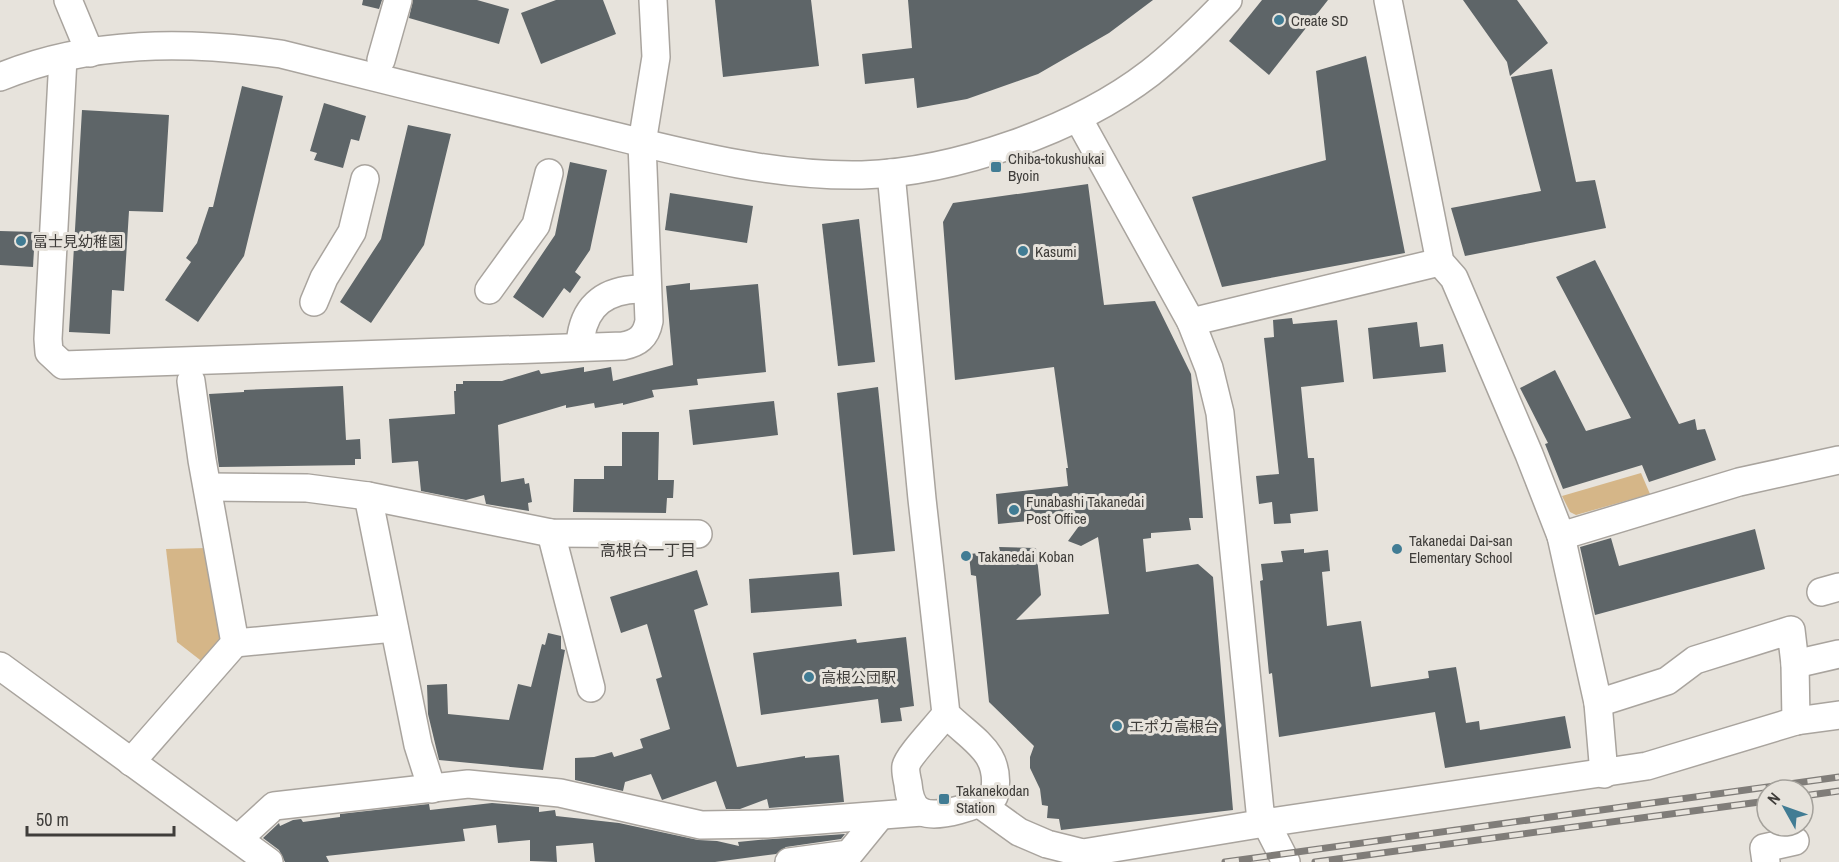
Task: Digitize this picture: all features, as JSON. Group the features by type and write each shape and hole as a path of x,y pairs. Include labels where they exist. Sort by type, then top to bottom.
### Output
{"street":[{"path":"68,0 90,53"},
{"path":"381,60 398,0"},
{"path":"63,58 48,339 49,352 63,365 634,344 644,336 649,321 642,143 656,57 652,0"},
{"path":"0,77 63,58 130,47 194,45 281,54 642,143 802,172 891,173 932,166 999,148 1078,118 1148,75 1228,0"},
{"path":"1388,0 1440,262 1454,278 1529,454 1561,536 1598,703 1604,774"},
{"path":"1078,118 1191,322 1209,368 1220,413 1260,811 1286,862"},
{"path":"489,290 537,225 549,173"},
{"path":"238,839 274,806 468,784 560,793 701,825 767,824 922,812 932,814 987,800 998,778 987,750 954,722 922,498 891,173"},
{"path":"314,302 324,278 352,232 365,179"},
{"path":"1191,322 1440,262"},
{"path":"581,336 583,325 594,304 612,292 639,289"},
{"path":"190,381 235,643"},
{"path":"1561,536 1738,482 1839,460"},
{"path":"208,487 307,488 368,496 551,533 698,534"},
{"path":"368,496 418,745 432,789"},
{"path":"551,533 591,688"},
{"path":"131,762 235,643 394,628"},
{"path":"1598,703 1667,681 1695,660 1791,630 1795,664 1796,721"},
{"path":"1795,664 1839,654"},
{"path":"0,666 268,862"},
{"path":"987,800 1005,821 1019,832 1047,844 1083,853 1265,823 1604,774 1647,766 1796,721 1839,715"},
{"path":"922,812 914,806 909,796 906,767 910,757 928,740 954,722"},
{"path":"789,862 849,854 880,816"},
{"path":"1766,862 1764,848 1795,841"}],"shaded area":[{"path":"1641,473 1650,494 1576,515 1570,512 1562,496"},
{"path":"207,548 223,640 204,663 177,642 166,549"}],"building":[{"path":"363,0 382,0 379,9 362,5"},
{"path":"413,0 477,0 509,9 499,44 409,18"},
{"path":"556,0 603,0 616,34 541,64 521,13"},
{"path":"715,0 811,0 819,66 723,77"},
{"path":"908,0 1153,0 1109,33 1038,74 967,99 917,108 914,78 865,84 862,54 912,48"},
{"name":"Create SD","path":"1262,0 1328,0 1269,75 1229,41"},
{"path":"1463,0 1517,0 1548,43 1510,76 1507,62"},
{"path":"1366,56 1405,253 1222,287 1192,197 1326,160 1316,71"},
{"path":"1552,69 1576,182 1595,180 1606,228 1465,256 1451,208 1541,191 1511,77"},
{"path":"242,86 283,96 244,256 198,322 165,300 191,262 186,258 197,243 209,207 213,207"},
{"path":"324,103 366,116 359,141 351,139 343,168 314,160 317,153 310,151"},
{"path":"82,110 169,115 163,212 129,211 124,291 112,290 110,334 69,332"},
{"path":"408,125 451,134 424,245 371,323 340,302 381,239"},
{"path":"570,162 607,170 590,250 575,272 581,277 570,293 564,288 543,318 513,297 555,235"},
{"path":"1088,184 1104,305 1155,301 1191,374 1203,518 1189,518 1191,530 1151,533 1151,538 1143,539 1146,572 1198,564 1213,577 1233,810 1061,830 1059,819 1047,818 1048,806 1042,805 1040,789 1030,768 1030,757 1034,746 989,702 976,576 971,575 969,554 1000,551 999,547 1036,548 1041,595 1016,620 1109,614 1098,537 1081,546 1068,541 1087,515 998,524 996,494 1068,486 1066,468 1068,468 1054,367 955,380 943,222 953,203"},
{"path":"670,193 753,206 747,243 665,230"},
{"path":"859,219 875,362 838,366 822,224"},
{"path":"0,231 35,232 33,267 0,265"},
{"path":"1595,260 1679,424 1695,419 1697,430 1705,429 1716,460 1649,482 1642,465 1563,489 1545,444 1548,443 1520,388 1555,370 1586,431 1631,418 1556,277"},
{"path":"690,283 690,290 758,284 766,372 697,379 698,385 652,390 654,397 623,405 623,403 595,408 594,403 566,408 566,405 498,425 501,482 524,478 525,484 529,483 532,502 528,503 529,511 486,504 484,495 466,500 421,491 418,461 392,463 389,419 455,414 454,391 456,391 456,384 463,384 463,381 502,381 539,370 541,374 584,367 584,372 611,367 613,381 673,365 666,286"},
{"path":"1292,318 1293,324 1337,320 1344,382 1301,387 1308,458 1314,458 1318,511 1290,514 1291,523 1274,524 1272,502 1259,504 1256,476 1279,474 1264,338 1274,337 1273,320"},
{"path":"1417,322 1420,347 1443,344 1446,372 1373,379 1368,328"},
{"path":"343,386 346,440 360,439 361,459 355,459 355,465 219,467 209,394 244,392 244,390"},
{"path":"878,387 895,551 853,555 837,393"},
{"path":"774,401 778,435 693,445 689,410"},
{"path":"622,432 659,432 658,480 674,480 673,498 667,498 666,513 573,512 574,479 604,479 604,466 622,466"},
{"path":"1755,529 1765,569 1595,615 1580,547 1611,538 1619,566"},
{"path":"1304,549 1304,553 1328,550 1330,571 1322,572 1327,626 1361,621 1371,687 1429,678 1428,671 1456,667 1466,723 1479,721 1480,730 1565,716 1571,748 1445,768 1435,712 1279,737 1272,673 1269,674 1260,581 1263,580 1261,564 1283,562 1281,551"},
{"path":"697,570 708,605 694,610 737,767 805,756 805,758 839,755 844,802 769,808 767,799 740,809 726,809 716,781 662,800 651,774 625,782 623,791 575,780 575,758 594,757 612,752 614,757 643,748 640,739 670,729 656,679 662,677 647,624 621,633 610,597"},
{"path":"839,572 842,606 751,613 749,579"},
{"path":"548,633 561,636 561,649 565,650 543,770 439,760 428,714 427,685 447,684 448,714 509,720 518,684 531,687 542,644 545,645"},
{"name":"高根公団駅","path":"906,637 914,706 900,708 902,721 881,723 878,699 761,715 753,653 856,639 857,643"},
{"path":"492,803 539,807 539,812 555,810 556,816 619,823 698,840 739,846 738,842 845,834 841,839 786,847 776,854 715,862 595,862 593,843 556,846 557,862 530,861 530,840 498,843 496,825 463,829 465,841 326,856 329,862 285,862 279,850 263,838 279,823 280,826 293,820 301,819 303,822 340,817 340,814 429,804 430,810"}],"railway":[{"path":"1225,862 1839,777"},
{"path":"1815,794 1839,791"},
{"path":"1315,862 1755,803"}],"place":[{"name":"Create SD","path":"1279,20"},
{"name":"Chiba-tokushukai Byoin","path":"996,167"},
{"name":"冨士見幼稚園","path":"21,241"},
{"name":"Kasumi","path":"1023,251"},
{"name":"Funabashi Takanedai Post Office","path":"1014,510"},
{"name":"Takanedai Dai-san Elementary School","path":"1397,549"},
{"name":"Takanedai Koban","path":"966,556"},
{"name":"高根公団駅","path":"809,677"},
{"name":"エポカ高根台","path":"1117,726"},
{"name":"Takanekodan Station","path":"944,799"}],"district":[{"name":"高根台一丁目","path":"648,550"}]}
